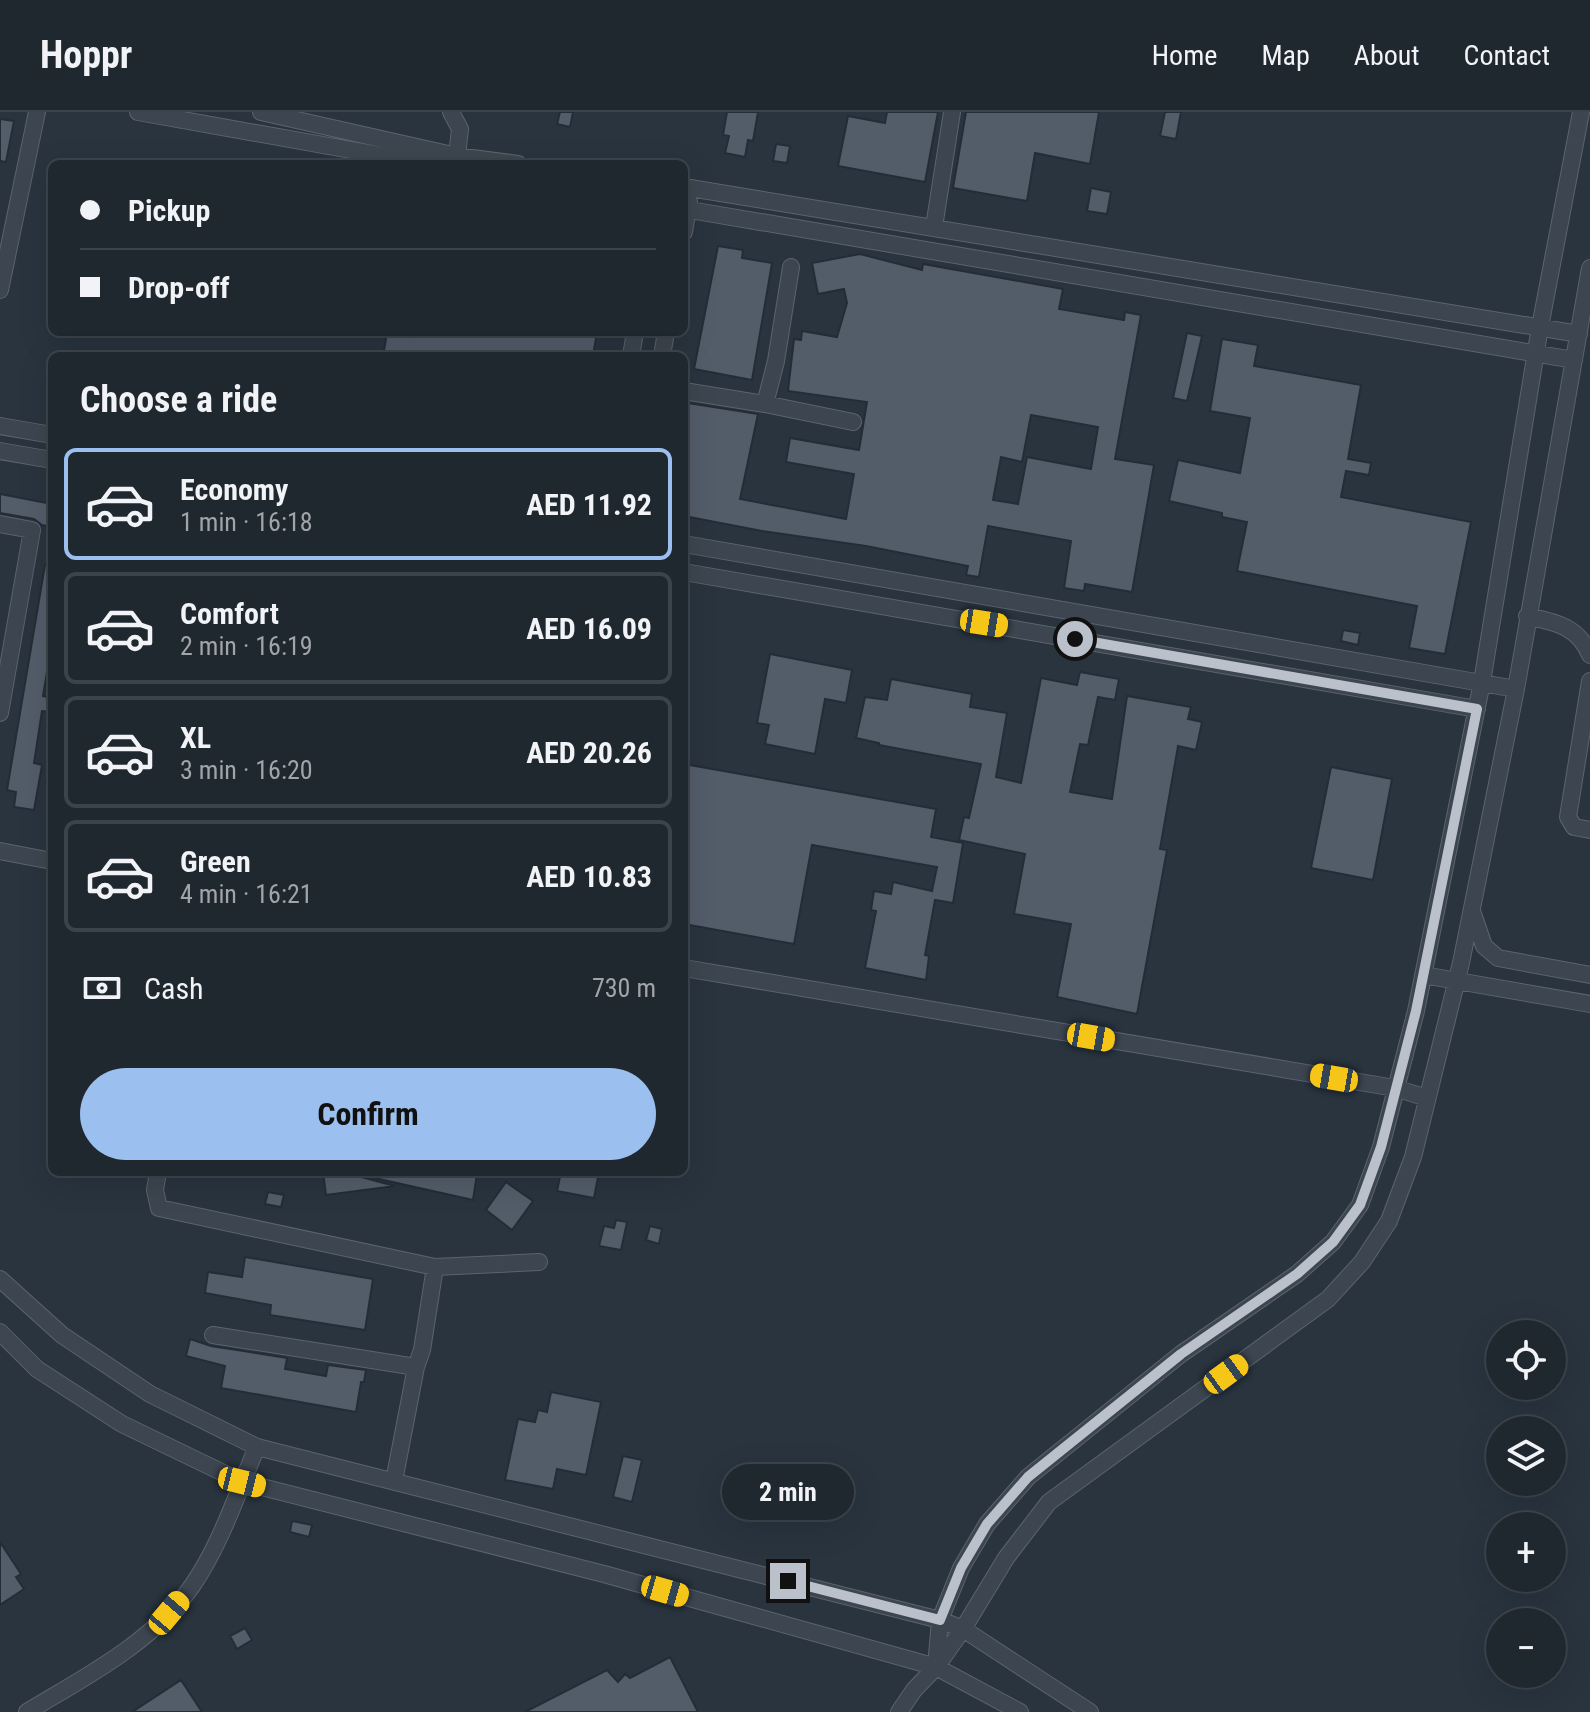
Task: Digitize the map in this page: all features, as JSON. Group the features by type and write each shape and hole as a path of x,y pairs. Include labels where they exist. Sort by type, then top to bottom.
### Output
{"street":[{"path":"0,290 37,112"},
{"path":"138,112 212,118 410,160"},
{"path":"261,112 457,156 488,160"},
{"path":"934,227 952,112"},
{"path":"936,1667 940,1620 961,1568 987,1524 1028,1477 1181,1354 1297,1274 1333,1242 1360,1205 1381,1147 1416,1011 1482,682 1535,353 1581,112"},
{"path":"456,116 460,129 457,156"},
{"path":"688,187 1579,334"},
{"path":"688,210 1574,360"},
{"path":"765,404 776,361 791,267"},
{"path":"899,1712 936,1667 1006,1558 1049,1502 1328,1299 1362,1262 1389,1221 1413,1157 1457,980 1516,689 1574,360 1586,313 1590,268"},
{"path":"688,392 853,422"},
{"path":"0,426 48,434"},
{"path":"0,451 48,459"},
{"path":"0,524 32,530 4,663 0,713"},
{"path":"688,545 1516,689"},
{"path":"688,573 1477,709"},
{"path":"1527,616 1564,624 1584,640 1590,655"},
{"path":"1590,681 1568,817 1574,827 1590,830"},
{"path":"0,851 48,860"},
{"path":"1471,910 1484,946 1498,958 1590,975"},
{"path":"688,969 1395,1088 1427,1098"},
{"path":"1423,975 1590,1004"},
{"path":"157,1176 155,1190 159,1208 435,1267 539,1262"},
{"path":"394,1481 422,1350 435,1267"},
{"path":"0,1279 62,1335 150,1394 257,1447 940,1620 963,1629 1090,1712"},
{"path":"0,1332 37,1369 122,1424 242,1482 604,1574 936,1667 1020,1712"},
{"path":"213,1335 416,1367"},
{"path":"27,1712 151,1632 169,1613 191,1586 214,1549 257,1447"}],"building":[{"path":"560,112 573,112 570,127 557,124"},
{"path":"727,112 758,112 753,141 748,140 745,157 725,153 729,136 723,135"},
{"path":"887,112 938,112 925,182 838,166 848,116 885,123"},
{"path":"966,112 1099,112 1090,164 1035,153 1027,201 953,188"},
{"path":"1165,112 1181,112 1176,139 1160,136"},
{"path":"0,119 14,121 6,162 0,161"},
{"path":"776,144 790,146 787,163 773,161"},
{"path":"1091,188 1111,192 1107,214 1087,211"},
{"path":"718,246 743,250 742,258 772,263 752,380 694,369"},
{"path":"860,254 922,270 923,264 1063,289 1059,309 1124,320 1125,312 1141,315 1115,459 1154,465 1132,592 1085,584 1084,591 1064,588 1071,541 988,526 979,577 966,575 968,566 688,517 688,403 758,414 740,499 846,519 854,474 786,462 790,438 859,450 867,402 788,391 794,339 801,340 802,331 837,337 847,303 844,289 818,294 812,263","holes":["1031,415 1098,427 1091,469 1027,457 1018,504 993,500 1001,457 1022,462"]},
{"path":"1187,333 1202,336 1187,401 1173,398"},
{"path":"386,336 596,336 594,352 384,352"},
{"path":"1222,339 1258,345 1254,366 1361,385 1348,459 1371,463 1369,475 1346,471 1341,497 1471,522 1445,654 1409,648 1417,606 1237,571 1247,522 1169,501 1178,460 1240,473 1250,418 1210,411"},
{"path":"0,494 48,503 48,526 34,519 0,513"},
{"path":"45,565 48,565 48,666 43,696 48,697 48,712 42,711 34,763 42,765 34,810 14,807 16,792 7,790"},
{"path":"1343,630 1360,633 1358,645 1341,641"},
{"path":"770,654 852,670 846,703 825,699 815,754 765,744 769,725 757,723"},
{"path":"1080,672 1119,679 1115,700 1098,697 1088,745 1080,744 1070,792 1112,799 1127,696 1191,707 1188,719 1202,722 1196,750 1178,746 1160,849 1167,850 1137,1014 1057,997 1071,924 1014,914 1025,854 959,840 964,817 969,818 981,764 856,738 865,697 887,700 891,679 972,694 970,707 1007,713 996,777 1021,783 1041,678 1077,685"},
{"path":"688,765 936,809 931,837 963,843 953,903 935,900 925,955 929,956 926,980 865,968 876,911 871,910 874,891 891,894 893,882 932,891 937,867 812,845 794,944 688,925"},
{"path":"1331,767 1392,779 1373,880 1311,868"},
{"path":"324,1176 357,1176 395,1186 326,1195"},
{"path":"370,1176 477,1176 473,1200"},
{"path":"560,1176 598,1176 594,1198 557,1191"},
{"path":"506,1182 533,1201 512,1230 486,1210"},
{"path":"268,1192 284,1195 281,1207 265,1204"},
{"path":"616,1220 627,1222 621,1250 599,1246 604,1226 614,1228"},
{"path":"650,1226 662,1229 659,1244 646,1240"},
{"path":"245,1257 373,1279 365,1330 270,1315 271,1305 205,1293 208,1272 242,1277"},
{"path":"190,1339 211,1346 287,1358 285,1369 326,1376 328,1365 366,1370 356,1412 221,1388 225,1366 186,1356"},
{"path":"551,1392 601,1402 586,1475 557,1469 553,1489 505,1480 518,1419 535,1422 538,1410 547,1412"},
{"path":"623,1456 642,1460 632,1502 613,1497"},
{"path":"292,1521 312,1525 309,1537 290,1532"},
{"path":"0,1542 21,1574 16,1577 24,1589 0,1605"},
{"path":"245,1628 252,1640 237,1649 230,1636"},
{"path":"670,1657 698,1712 525,1712 607,1670 618,1682 625,1674 630,1678"},
{"path":"181,1680 202,1712 132,1712"}],"route":[{"path":"788,1581 940,1620 961,1568 987,1524 1028,1477 1181,1354 1297,1274 1333,1242 1360,1205 1381,1147 1416,1011 1477,709 1075,639"}]}
